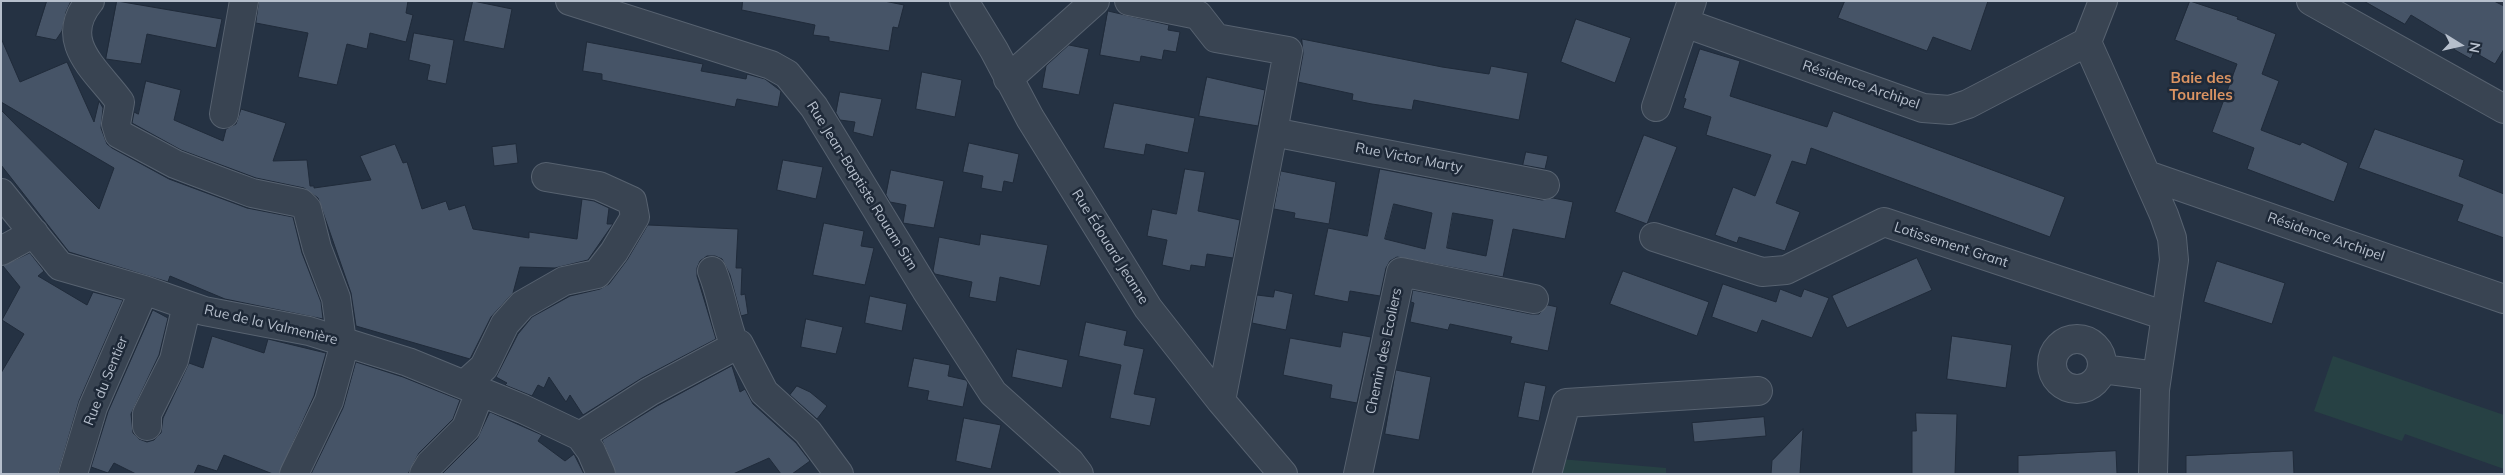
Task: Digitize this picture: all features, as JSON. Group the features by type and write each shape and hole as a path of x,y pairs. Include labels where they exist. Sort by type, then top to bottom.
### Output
{"street":[{"path":"90,1 77,27 77,44 120,102 116,124 120,134 175,164 252,193 300,203 307,209 317,248 336,298 344,342 329,401 294,474"},
{"path":"224,114 244,1"},
{"name":"Rue Jean-Baptiste Rouam Sim","path":"570,1 771,65 787,74 814,107 926,290 993,393 1070,462 1079,474"},
{"name":"Rue Édouard Jeanne","path":"964,1 1030,118 1148,308 1221,401 1283,474"},
{"path":"1008,78 1095,1"},
{"path":"1129,1 1198,15 1216,38 1288,51 1221,401"},
{"path":"2103,1 2087,42 2147,175 2172,238 2174,260 2157,376 2153,474"},
{"path":"2311,1 2504,109"},
{"path":"1656,106 1689,12"},
{"name":"Résidence Archipel","path":"1689,12 1923,108 1950,110 1968,104 2087,42"},
{"name":"Rue Victor Marty","path":"1273,132 1545,185"},
{"name":"Résidence Archipel","path":"2147,175 2504,298"},
{"path":"424,474 430,464 466,428 472,388 505,324 522,305 564,281 597,274 614,252 635,217 632,201 600,186 546,177"},
{"name":"Rue de la Valmenière","path":"1,193 60,266 144,290 204,311 309,331 408,362 523,408 580,436"},
{"name":"Lotissement Grant","path":"1654,237 1762,272 1786,270 1884,222 2166,316"},
{"path":"1,252 34,233"},
{"path":"712,271 721,293 727,326 735,346"},
{"name":"Chemin des Ecoliers","path":"1358,474 1401,272 1534,299"},
{"name":"Rue du Sentier","path":"72,474 93,407 144,290"},
{"path":"147,426 147,414 174,360 188,305"},
{"path":"602,474 591,451 580,436 649,392 739,344 764,392 808,432 839,474"},
{"path":"2102,369 2157,376"},
{"path":"1547,474 1566,403 1758,392"}],"green space":[{"path":"2333,356 2504,415 2504,469 2405,434 2402,441 2314,411"},
{"path":"1560,459 1666,468 1666,474 1559,474"}],"building":[{"path":"47,1 71,1 66,12 62,31 56,40 36,36"},
{"path":"117,1 222,19 216,48 147,34 141,64 106,59"},
{"path":"259,1 408,1 406,13 413,15 406,42 370,33 367,49 347,44 337,85 298,77 308,33 256,23"},
{"path":"473,1 512,9 504,49 464,41"},
{"path":"743,1 884,1 904,5 898,28 893,27 889,51 829,41 829,37 813,35 815,25 742,10"},
{"path":"1845,1 1988,1 1971,51 1933,37 1927,51 1838,18"},
{"path":"2190,1 2238,17 2237,19 2276,34 2262,74 2279,81 2261,130 2300,145 2302,142 2348,163 2334,202 2247,169 2254,148 2212,132 2237,64 2175,40"},
{"path":"2364,1 2494,1 2504,6 2504,49 2495,64 2474,52 2471,59 2455,50 2444,35 2411,15 2405,24"},
{"path":"1108,11 1169,25 1168,30 1180,32 1176,52 1164,50 1162,60 1141,56 1140,62 1100,55"},
{"path":"1576,19 1631,38 1615,83 1561,62"},
{"path":"414,33 454,40 446,84 427,80 430,65 409,60"},
{"path":"1,38 20,82 67,62 94,122 99,101 103,108 101,128 107,144 112,148 169,179 247,208 293,217 302,253 321,302 323,319 225,299 170,276 168,282 69,252 1,165 1,110 99,209 114,168 1,102"},
{"path":"1302,39 1442,67 1489,74 1491,66 1528,73 1519,120 1414,100 1412,110 1372,104 1352,100 1353,94 1298,82 1303,54"},
{"path":"587,42 703,64 701,71 746,79 747,74 765,79 781,91 778,107 737,99 735,107 602,80 602,74 583,71"},
{"path":"1069,45 1089,49 1079,95 1042,88 1046,66"},
{"path":"1700,49 1740,61 1730,96 1827,127 1833,111 2065,197 2050,237 1811,148 1806,165 1792,161 1776,203 1800,212 1785,251 1739,237 1737,243 1715,235 1733,187 1755,196 1771,155 1706,135 1711,117 1683,108 1686,99 1684,98"},
{"path":"922,72 962,80 955,117 916,109"},
{"path":"1207,77 1265,90 1258,126 1199,116"},
{"path":"146,81 181,90 174,120 223,141 226,129 236,124 241,109 286,123 273,161 307,160 310,186 314,186 314,188 371,180 360,156 395,144 403,163 407,162 422,209 446,201 449,210 465,205 473,229 529,238 529,232 577,239 582,199 594,201 609,208 607,224 613,224 588,260 555,268 520,267 513,293 491,317 470,359 356,326 351,293 318,198 304,188 256,178 181,150 132,123 134,112 138,114"},
{"path":"840,92 882,99 873,137 853,132 855,122 840,120 836,113"},
{"path":"1114,103 1195,118 1188,153 1146,144 1144,155 1104,148"},
{"path":"2375,129 2464,160 2459,176 2504,194 2504,238 2457,221 2463,205 2359,168"},
{"path":"1644,135 1677,147 1647,224 1615,212"},
{"path":"969,143 1019,154 1013,183 1004,181 1002,192 981,188 983,176 963,172"},
{"path":"516,144 518,163 494,166 492,147"},
{"path":"1526,152 1548,156 1545,169 1523,165"},
{"path":"783,160 823,167 816,199 777,190"},
{"path":"1185,169 1205,172 1198,211 1240,220 1233,258 1207,254 1205,267 1191,265 1190,271 1162,265 1167,240 1147,236 1152,209 1176,214"},
{"path":"1380,169 1542,200 1553,198 1573,202 1565,239 1513,229 1503,277 1397,257 1390,261 1386,268 1380,296 1350,291 1348,302 1314,295 1328,228 1367,236","holes":["1394,204 1432,213 1425,249 1385,239","1453,213 1493,220 1486,256 1447,248"]},
{"path":"891,170 944,181 934,228 903,223 906,205 890,202 886,195"},
{"path":"1281,171 1336,182 1329,224 1294,218 1295,213 1274,209"},
{"path":"824,223 864,231 861,246 874,248 865,285 813,275"},
{"path":"648,225 738,229 736,268 742,268 741,295 745,294 748,314 741,316 730,275 722,259 715,256 707,256 700,261 697,268 697,276 716,339 642,378 583,415 570,395 566,402 549,377 544,388 538,385 532,396 505,385 507,383 496,377 518,334 532,317 570,296 600,289 609,284 627,260"},
{"path":"981,234 1048,245 1040,286 1000,277 996,302 969,297 972,282 935,274 933,271 939,237 979,245"},
{"path":"30,253 44,271 38,276 87,305 93,292 123,300 79,401 58,474 1,474 1,373 24,334 2,320 20,287 3,266"},
{"path":"1917,258 1932,290 1847,328 1832,296"},
{"path":"2217,261 2285,283 2272,324 2204,302"},
{"path":"1623,271 1709,302 1697,336 1610,304"},
{"path":"1723,284 1776,302 1780,289 1801,297 1804,289 1829,298 1812,338 1762,320 1757,333 1712,317"},
{"path":"1275,290 1293,294 1286,330 1252,323 1257,295 1273,297"},
{"path":"1413,290 1531,314 1539,314 1548,305 1557,307 1548,351 1510,343 1512,337 1450,324 1448,330 1410,322 1414,303 1411,302"},
{"path":"870,296 907,304 902,331 865,323"},
{"path":"153,310 168,318 159,355 131,414 133,433 139,439 147,442 154,440 161,433 163,418 189,363 203,368 212,336 264,353 268,339 326,353 314,396 279,474 273,474 224,455 217,471 198,465 194,474 136,474 114,463 108,473 91,467 108,412"},
{"path":"806,319 843,327 836,354 801,347"},
{"path":"1086,322 1127,331 1124,345 1144,349 1134,394 1156,398 1150,426 1110,418 1121,365 1079,356"},
{"path":"1343,332 1371,337 1357,403 1330,398 1332,385 1283,375 1290,338 1340,347"},
{"path":"1952,336 2012,345 2006,388 1947,379"},
{"path":"1017,349 1068,360 1062,388 1012,377"},
{"path":"914,358 950,365 948,376 966,380 968,383 963,407 927,400 929,391 908,387"},
{"path":"356,362 403,377 460,400 453,419 419,453 408,474 311,474 343,408"},
{"path":"732,366 740,392 745,389 753,404 796,443 810,461 792,474 781,474 769,458 733,474 616,474 602,440 657,406"},
{"path":"1396,370 1431,377 1419,440 1385,434"},
{"path":"1525,382 1546,386 1539,421 1518,417"},
{"path":"797,386 810,392 827,406 817,419 790,395"},
{"path":"490,412 542,435 538,441 565,461 574,454 584,474 442,474 477,439"},
{"path":"1916,413 1957,414 1955,474 1912,474 1912,431 1916,431"},
{"path":"1764,417 1766,436 1694,442 1692,423"},
{"path":"964,418 1001,425 991,469 956,461"},
{"path":"1803,429 1800,474 1771,474 1772,461"},
{"path":"2116,451 2117,474 2018,474 2018,456"},
{"path":"2293,451 2294,474 2186,474 2186,456"}],"district":[{"name":"Baie des Tourelles","path":"2201,86"}]}
